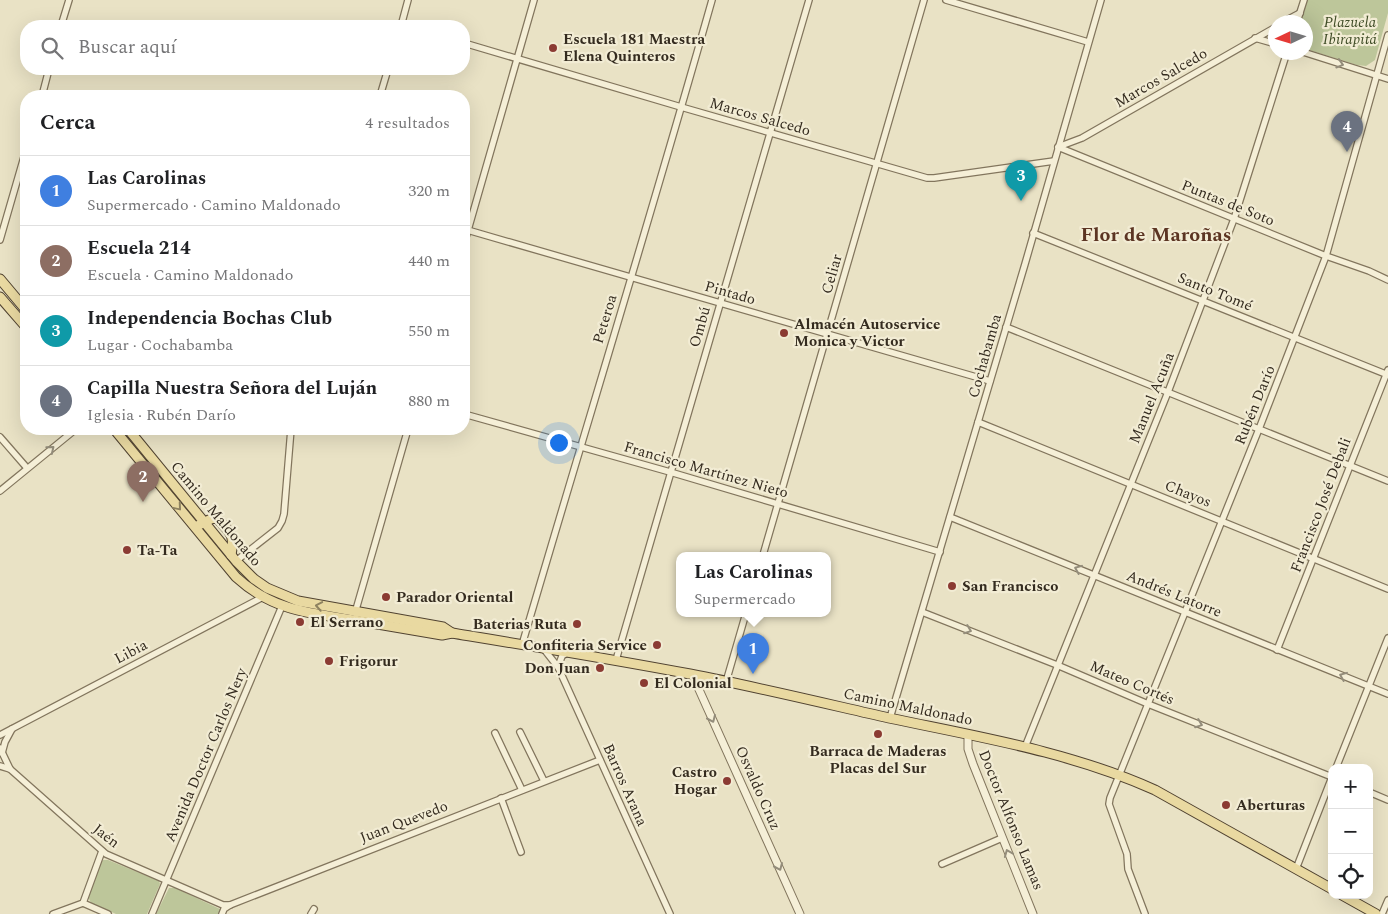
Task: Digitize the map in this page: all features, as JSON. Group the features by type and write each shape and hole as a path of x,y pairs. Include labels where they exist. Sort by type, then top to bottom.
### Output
{"main road":[{"path":"0,279 20,303"},
{"path":"0,297 20,320"},
{"name":"Camino Maldonado","path":"119,435 199,525 254,579 275,593 354,616 442,635 452,633 692,674 968,734 1071,759 1120,775 1155,790 1328,887"},
{"name":"Camino Maldonado","path":"132,435 236,577 247,587 282,606 309,613 354,616"},
{"path":"199,525 216,518 218,519 234,540 233,558"},
{"path":"1349,899 1376,914"}],"street":[{"path":"63,20 69,0"},
{"path":"402,20 408,0"},
{"path":"470,217 534,0"},
{"name":"Peteroa","path":"522,645 712,0"},
{"name":"Ombú","path":"616,660 810,0"},
{"name":"Celiar","path":"764,552 924,0"},
{"path":"946,0 1088,42"},
{"name":"Cochabamba","path":"890,718 1025,264 1101,0"},
{"path":"1296,15 1300,13 1304,0"},
{"name":"Marcos Salcedo","path":"1058,147 1082,138 1268,31"},
{"name":"Rubén Darío","path":"1145,914 1128,869 1127,854 1110,804 1110,798 1259,429 1326,256 1388,34"},
{"path":"1255,38 1268,42"},
{"name":"Marcos Salcedo","path":"470,45 927,178 1054,161"},
{"path":"1313,55 1388,79"},
{"name":"Manuel Acuña","path":"1025,747 1168,392 1234,219 1284,60"},
{"path":"44,90 48,75"},
{"path":"382,90 386,75"},
{"name":"Puntas de Soto","path":"1058,147 1388,280"},
{"path":"0,240 20,171"},
{"name":"Pintado","path":"470,231 990,381"},
{"name":"Santo Tomé","path":"1033,233 1387,373"},
{"path":"1006,327 1388,481"},
{"name":"Francisco José Debali","path":"1277,650 1387,373"},
{"name":"Francisco Martínez Nieto","path":"470,416 670,472 940,552"},
{"name":"Chayos","path":"978,422 1388,588"},
{"path":"0,491 68,435"},
{"path":"233,558 278,528 282,521 291,435"},
{"path":"354,616 406,435"},
{"path":"0,437 27,468"},
{"name":"Andrés Latorre","path":"950,517 1388,694"},
{"name":"Libia","path":"0,736 263,597"},
{"name":"Avenida Doctor Carlos Nery","path":"152,914 282,606"},
{"name":"Mateo Cortés","path":"922,612 1328,775"},
{"path":"726,682 745,617"},
{"path":"1338,764 1388,638"},
{"name":"Barros Arana","path":"543,648 558,667 670,914"},
{"path":"558,667 562,656 569,652"},
{"name":"Osvaldo Cruz","path":"692,674 800,914"},
{"path":"1,752 12,729"},
{"path":"520,732 544,781"},
{"path":"495,733 522,790"},
{"name":"Doctor Alfonso Lamas","path":"968,734 968,749 973,764 1033,914"},
{"name":"Jaén","path":"1,752 10,769 102,852 223,905 230,905"},
{"name":"Juan Quevedo","path":"222,914 224,909 230,905 600,760"},
{"name":"Jaén","path":"0,766 10,769"},
{"path":"1296,869 1328,787"},
{"path":"1373,794 1388,800"},
{"path":"501,798 521,852"},
{"path":"942,864 1002,838"},
{"path":"82,903 102,852"},
{"path":"1382,914 1388,900"},
{"path":"53,914 82,903 108,914"}],"green space":[{"name":"Plazuela Ibirapitá","path":"1307,0 1388,0 1388,13 1375,60 1366,66 1313,51 1313,15 1302,15"},
{"path":"123,435 126,435 196,522"},
{"path":"202,526 268,593 289,602 339,613 338,615 291,605 264,594 229,564 200,527"},
{"path":"103,860 108,860 159,881 160,884 147,914 116,914 91,903 88,893"},
{"path":"169,888 175,888 220,909 220,914 156,914"}],"place":[{"name":"Escuela 181 Maestra Elena Quinteros","path":"553,48"},
{"name":"Capilla Nuestra Señora del Luján","path":"1347,152"},
{"name":"Independencia Bochas Club","path":"1021,201"},
{"name":"Almacén Autoservice Monica y Victor","path":"784,333"},
{"name":"Escuela 214","path":"143,502"},
{"name":"Ta-Ta","path":"127,550"},
{"name":"San Francisco","path":"952,586"},
{"name":"Parador Oriental","path":"386,597"},
{"name":"El Serrano","path":"300,622"},
{"name":"Baterias Ruta","path":"577,624"},
{"name":"Confiteria Service","path":"657,645"},
{"name":"Frigorur","path":"329,661"},
{"name":"Don Juan","path":"600,668"},
{"name":"Las Carolinas","path":"753,674"},
{"name":"El Colonial","path":"644,683"},
{"name":"Barraca de Maderas Placas del Sur","path":"878,734"},
{"name":"Castro Hogar","path":"727,781"},
{"name":"Aberturas","path":"1226,805"}],"district":[{"name":"Flor de Maroñas","path":"1156,235"}]}
